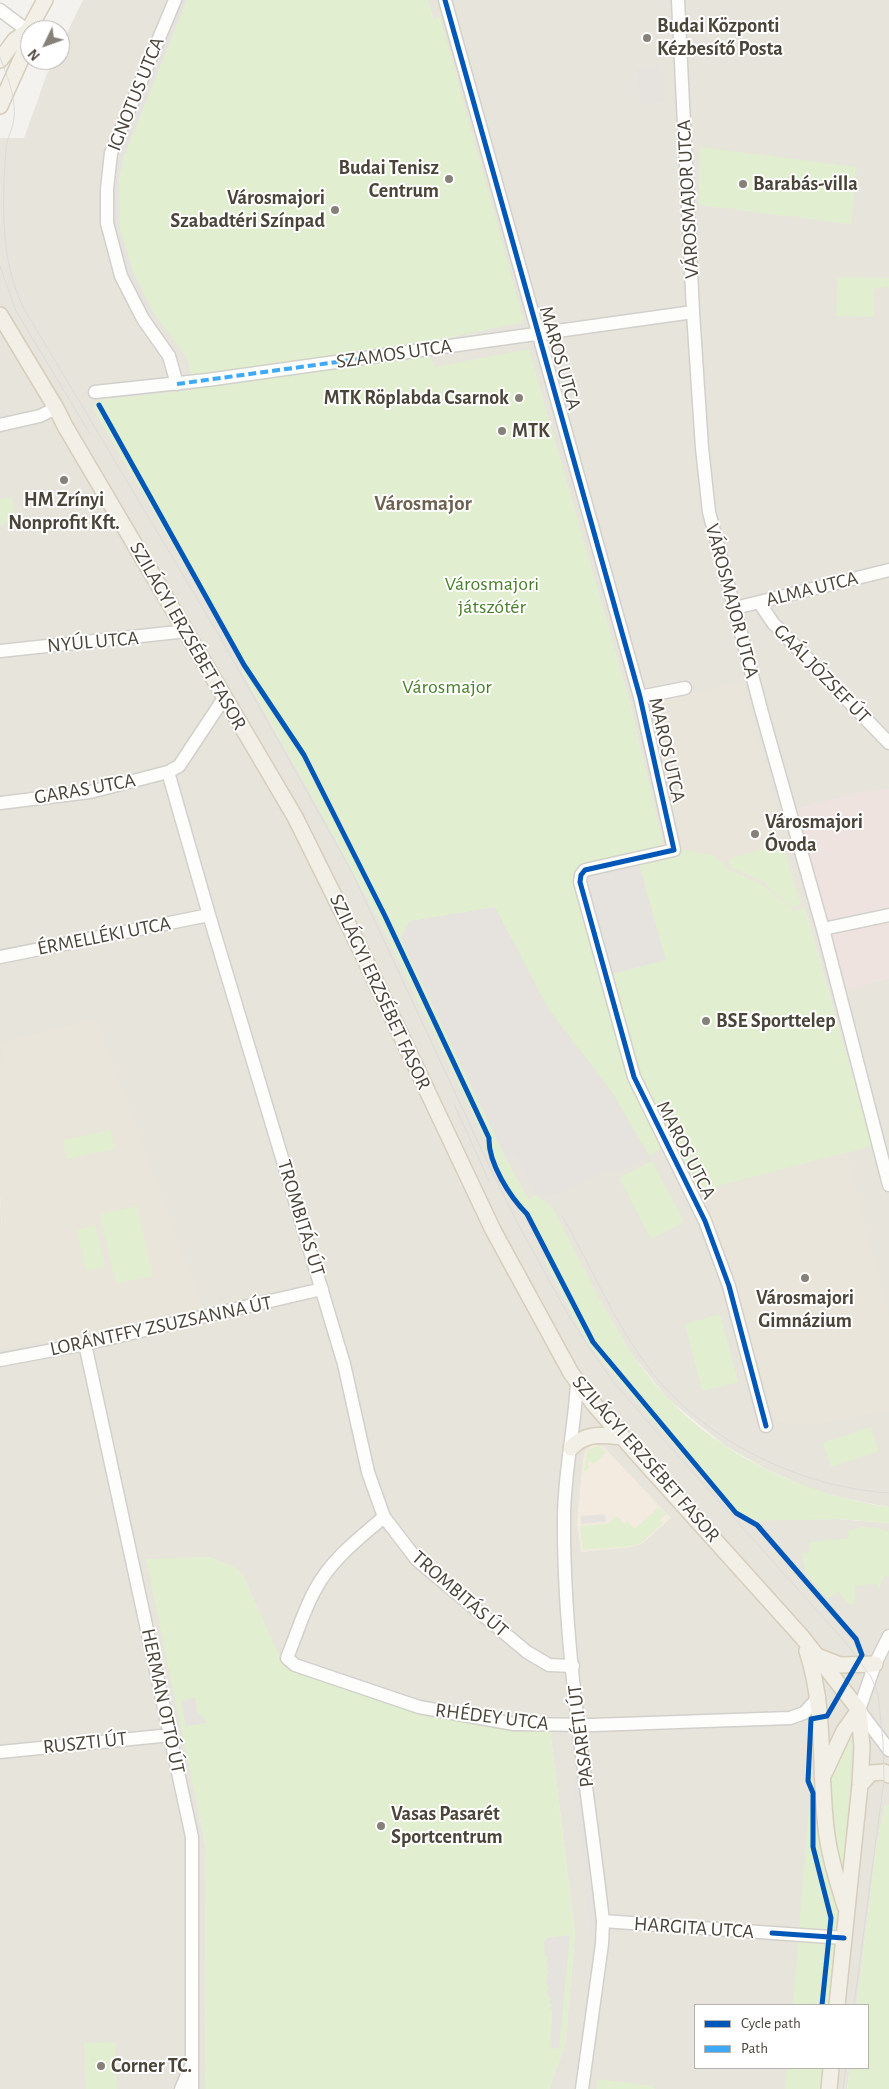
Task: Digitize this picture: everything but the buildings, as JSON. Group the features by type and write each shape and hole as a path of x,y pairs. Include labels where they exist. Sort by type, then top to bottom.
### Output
{"main road":[{"path":"34,20 45,0"},
{"path":"2,55 20,37"},
{"path":"0,77 20,64"},
{"path":"0,106 20,64"},
{"name":"SZILÁGYI ERZSÉBET FASOR","path":"0,315 295,817 353,934 493,1230 578,1382 622,1436 802,1637 859,1710 862,1747 860,1785 837,2004"},
{"path":"571,1448 586,1436 596,1434 622,1436"},
{"name":"SZILÁGYI ERZSÉBET FASOR","path":"802,1637 815,1675 819,1697 826,1826 830,1859 847,1914"},
{"path":"816,1655 840,1665 875,1664"},
{"path":"823,1775 844,1731 859,1710"},
{"path":"860,1785 871,1773 884,1772 889,1775"},
{"path":"829,2089 831,2069"}],"street":[{"name":"IGNOTUS UTCA","path":"175,0 111,153 107,180 106,223 121,276 143,319 169,356 177,384"},
{"name":"MAROS UTCA","path":"445,0 640,698 674,850 585,870 581,875 580,882 634,1076 705,1221 729,1286 766,1426"},
{"name":"VÁROSMAJOR UTCA","path":"678,0 693,312 702,448 710,512 762,713 823,929 889,1185"},
{"path":"0,10 20,25"},
{"name":"SZAMOS UTCA","path":"95,392 177,384 693,312"},
{"path":"0,425 40,416 56,408"},
{"name":"ALMA UTCA","path":"735,608 889,570"},
{"name":"GAÁL JÓZSEF ÚT","path":"759,602 772,623 889,743"},
{"name":"NYÚL UTCA","path":"0,651 186,631"},
{"path":"640,698 685,688"},
{"path":"168,772 179,766 224,698"},
{"name":"GARAS UTCA","path":"0,803 90,792 168,772"},
{"name":"TROMBITÁS ÚT","path":"168,772 208,915 344,1364 368,1472 384,1518 417,1560 526,1652 549,1665 573,1666"},
{"name":"ÉRMELLÉKI UTCA","path":"0,957 208,915"},
{"path":"823,929 889,915"},
{"name":"LORÁNTFFY ZSUZSANNA ÚT","path":"0,1360 85,1344 322,1289"},
{"name":"HERMAN OTTÓ ÚT","path":"85,1344 192,1837 192,2089"},
{"name":"PASARÉTI ÚT","path":"578,1382 564,1516 573,1666 603,1921 602,1944 582,2089"},
{"name":"RHÉDEY UTCA","path":"384,1518 359,1538 339,1558 315,1590 287,1658 295,1665 419,1707 514,1724 579,1725 790,1718 804,1713 819,1697"},
{"path":"889,1636 875,1664 859,1710 889,1750"},
{"name":"RUSZTI ÚT","path":"0,1752 171,1735"},
{"name":"HARGITA UTCA","path":"603,1921 844,1938"},
{"name":"HERMAN OTTÓ ÚT","path":"181,2089 192,2064"}],"shaded area":[{"path":"83,0 187,0 123,159 118,189 120,230 188,359 194,391 101,400 93,408 213,613 218,611 245,667 241,670 380,922 521,1213 524,1212 547,1257 544,1259 588,1344 731,1511 889,1523 889,1805 885,1805 876,1848 857,2004 694,2004 694,2069 850,2069 847,2089 549,2089 565,2045 575,1934 550,1730 515,1730 419,1711 289,1667 281,1661 243,1576 236,1568 209,1557 147,1560 206,1847 205,2089 0,2089 0,1194 2,1227 79,1335 203,1308 0,1112 0,138 24,138 49,70 70,70 70,27"},
{"path":"175,0 187,0 123,159 119,179 120,230 133,272 153,312 143,319 108,231 109,164"},
{"path":"428,0 889,0 889,1507 842,1498 810,1489 764,1468 724,1445 668,1399 631,1353 536,1195 528,1200 506,1159 400,938 409,921 495,907 663,1148 872,1146 805,908 794,911 760,884 681,849 664,851 630,703 570,496 404,358 401,347 458,336 433,19"},
{"path":"662,65 665,102 640,105 636,68"},
{"path":"743,682 787,849 805,908 794,911 760,884 730,870 715,856 681,849 650,704"},
{"path":"889,789 889,979 847,990 798,808 861,792"},
{"path":"639,864 666,960 608,975 584,877"},
{"path":"495,907 549,1010 612,1092 649,1156 615,1173 612,1168 563,1193 536,1195 514,1155 506,1159 400,938 409,921"},
{"path":"96,1018 203,1308 79,1335 1,1349 2,1227 0,1112 3,1043"},
{"name":"Városmajori Gimnázium","path":"847,1153 889,1318 889,1410 824,1424 774,1423 738,1294 695,1193"},
{"path":"594,1444 604,1447 671,1518 642,1544 632,1547 581,1552 577,1522 583,1460 585,1451"},
{"path":"605,1514 606,1522 581,1524 581,1516"},
{"path":"195,1697 197,1711 207,1723 186,1726 181,1701"},
{"path":"585,1770 603,1927 590,1941 584,1867 572,1783 578,1772"},
{"path":"570,1935 559,2049 550,2048 552,2011 549,2008 552,2005 549,2002 551,1999 546,1992 549,1989 546,1981 549,1977 547,1975 549,1971 546,1968 549,1965 546,1962 549,1958 545,1955 544,1942 547,1938"}],"green space":[{"name":"Városmajor","path":"187,0 428,0 433,19 440,17 524,322 402,347 405,358 429,355 435,367 529,349 630,703 664,850 681,849 715,856 730,870 760,884 794,911 805,908 872,1146 695,1192 664,1147 649,1156 612,1092 549,1010 495,907 410,921 400,938 506,1159 528,1199 536,1195 553,1208 610,1317 631,1352 654,1383 681,1411 711,1436 743,1457 778,1475 814,1489 851,1500 889,1507 889,1523 840,1519 756,1521 731,1511 588,1344 544,1258 547,1257 524,1212 521,1214 380,922 241,669 245,666 218,611 213,613 93,408 95,403 101,400 194,390 188,359 153,312 133,272 120,230 118,189 123,159"},
{"path":"700,147 857,167 851,224 699,205"},
{"path":"837,277 889,278 889,287 874,289 874,317 836,316"},
{"path":"12,497 16,523 0,525 0,499"},
{"path":"782,844 801,904 792,908 761,881 732,868 728,859"},
{"path":"111,1130 115,1149 67,1159 63,1140"},
{"path":"652,1161 684,1222 651,1239 619,1178"},
{"path":"137,1206 153,1276 116,1284 100,1214"},
{"path":"95,1225 105,1267 86,1271 77,1230"},
{"path":"720,1314 738,1382 702,1391 685,1324"},
{"path":"871,1427 879,1451 831,1467 823,1443"},
{"path":"600,1446 606,1452 594,1464 590,1461 587,1464 590,1467 584,1472 587,1451"},
{"path":"659,1507 666,1514 660,1519 663,1523 641,1543 632,1546 583,1550 580,1526 609,1523 617,1516 624,1524 627,1521 635,1529"},
{"path":"863,1527 879,1528 889,1532 889,1577 884,1575 878,1593 877,1584 855,1586 855,1604 849,1605 838,1591 828,1599 808,1577 801,1554 809,1552 810,1542 849,1538 848,1531"},
{"name":"Vasas Pasarét Sportcentrum","path":"209,1557 236,1568 243,1576 281,1660 289,1667 385,1700 450,1718 516,1728 550,1730 575,1934 565,2045 549,2089 205,2089 206,1847 146,1559"},
{"path":"852,1737 848,1826 830,2004 793,2004 811,1780 828,1781"},
{"path":"885,1805 889,1805 889,2089 847,2089 850,2069 869,2069 869,2004 857,2004 876,1848"},
{"name":"Corner TC.","path":"115,2042 117,2089 86,2089 84,2043"},
{"path":"787,2069 823,2069 821,2089 785,2089"},
{"path":"597,2079 654,2086 654,2089 596,2089"}],"tram line":[{"path":"0,57 11,90 14,107 13,124 6,147 4,230 10,269 23,307 220,637 351,870 493,1174 518,1224 570,1318 611,1379 847,1644 871,1677 878,1694 883,1741 884,1780 854,2004"},
{"path":"0,266 16,311 90,434"},
{"path":"454,1104 489,1181"},
{"path":"562,1216 626,1335 638,1353 673,1396 699,1419 727,1439 757,1456 789,1470 855,1489 889,1493"},
{"path":"843,2089 846,2069"}],"marked path":[{"path":"177,384 366,358"}],"cycle path":[{"path":"445,0 640,697 674,850 585,870 581,875 580,882 634,1077 705,1221 729,1286 766,1426"},
{"path":"99,405 244,665 304,755 385,916 489,1138 496,1169 507,1189 527,1214 593,1342 736,1513 757,1525 856,1639 862,1655 827,1716 811,1719 808,1781 813,1793 813,1847 831,1918 822,2004"},
{"path":"772,1933 844,1938"}],"place":[{"name":"Budai Központi Kézbesítő Posta","path":"647,38"},
{"name":"Budai Tenisz Centrum","path":"449,179"},
{"name":"Barabás-villa","path":"743,184"},
{"name":"Városmajori Szabadtéri Színpad","path":"335,210"},
{"name":"MTK Röplabda Csarnok","path":"519,398"},
{"name":"MTK","path":"502,431"},
{"name":"HM Zrínyi Nonprofit Kft.","path":"64,480"},
{"name":"Városmajori Óvoda","path":"755,834"},
{"name":"BSE Sporttelep","path":"706,1021"},
{"name":"Városmajori Gimnázium","path":"805,1278"},
{"name":"Vasas Pasarét Sportcentrum","path":"381,1826"},
{"name":"Corner TC.","path":"101,2066"}],"district":[{"name":"Városmajor","path":"423,504"}],"park label":[{"name":"Városmajori játszótér","path":"492,596"}]}
